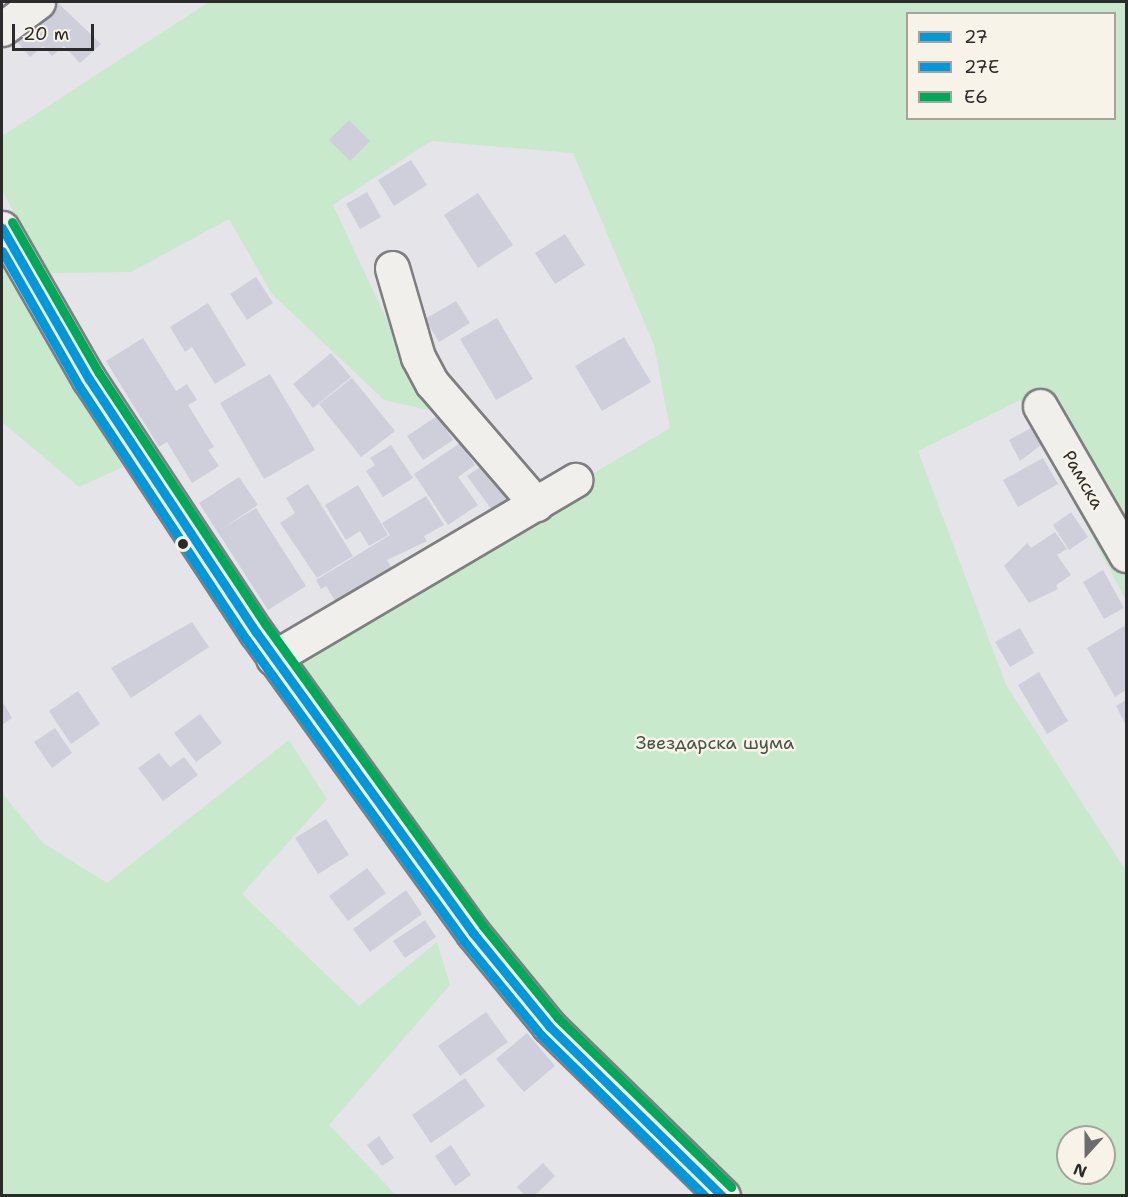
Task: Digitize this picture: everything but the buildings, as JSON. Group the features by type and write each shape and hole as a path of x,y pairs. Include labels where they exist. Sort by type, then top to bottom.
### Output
{"main road":[{"path":"2,29 38,2"},
{"path":"2,228 89,379 273,658 520,992 588,1067 723,1196"},
{"path":"392,268 418,357 444,400 536,504"},
{"name":"Рамска","path":"1040,406 1126,555"},
{"path":"273,658 575,480"}],"green space":[{"name":"Звездарска шума","path":"209,2 1126,2 1126,600 1020,400 918,451 1006,685 1126,871 1126,1195 735,1195 531,989 290,653 670,428 654,345 573,153 431,141 333,205 429,410 384,400 272,294 229,219 131,272 46,273 2,190 2,136"},
{"path":"2,267 123,467 79,487 2,422"},
{"path":"289,740 327,799 242,894 359,1006 437,942 450,985 329,1125 396,1195 2,1195 2,793 43,843 107,883"}],"transit line":[{"name":"E6","path":"12,222 99,373 266,625 483,926 558,1018 731,1187"},
{"name":"27","path":"2,228 89,379 256,632 473,933 549,1026 722,1196"},
{"name":"27E","path":"2,251 79,386 246,639 463,940 541,1035 705,1196"}]}
